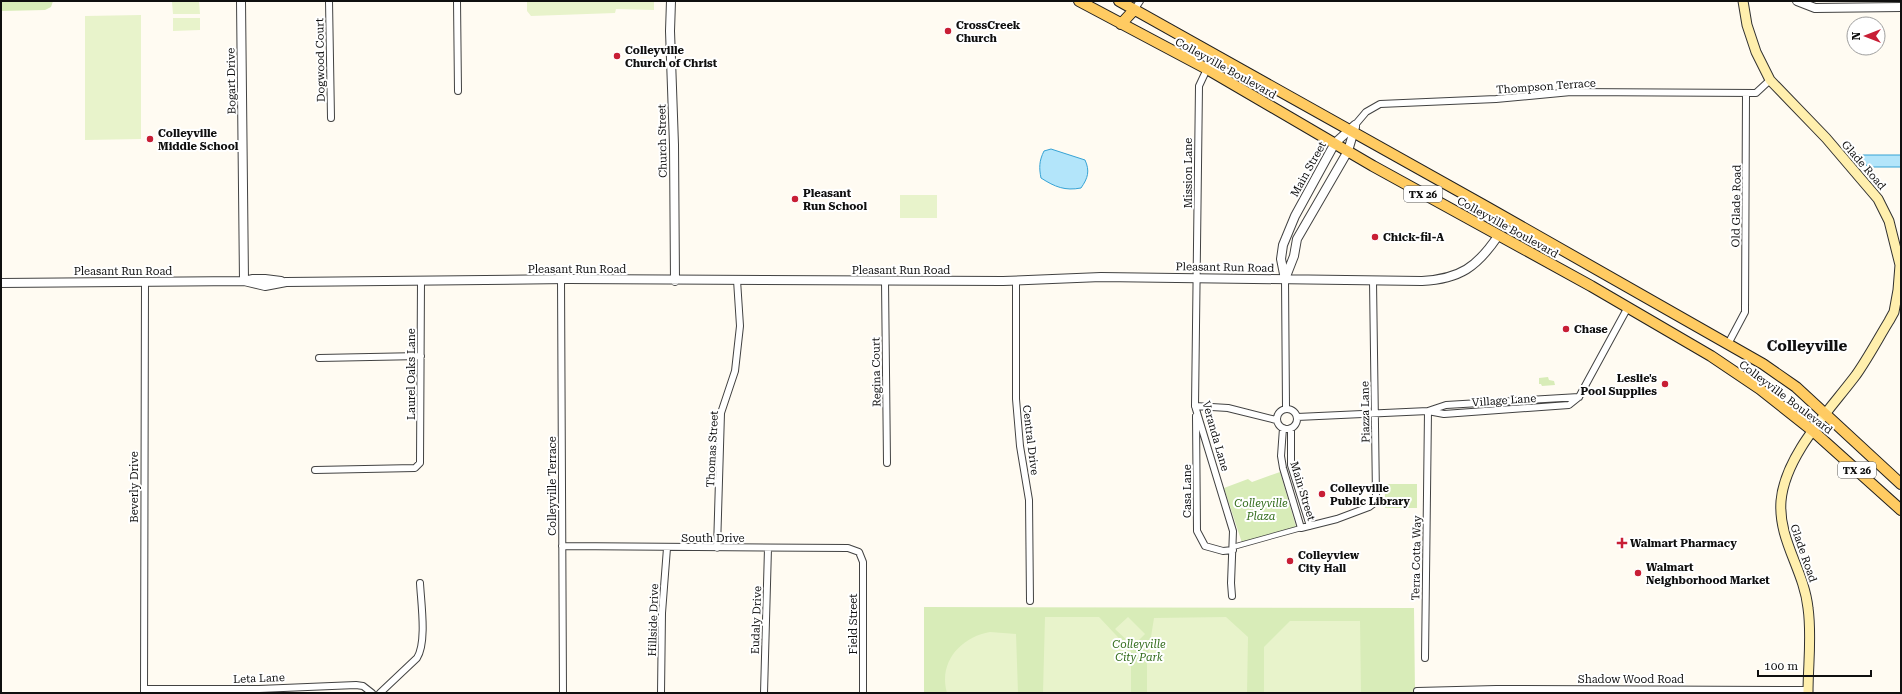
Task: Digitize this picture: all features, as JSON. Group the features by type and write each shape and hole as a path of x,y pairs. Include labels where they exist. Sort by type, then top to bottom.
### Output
{"main road":[{"name":"Colleyville Boulevard","path":"1079,1 1207,69 1335,144 1628,307 1711,356 1760,389 1813,431 1901,510"},
{"name":"Colleyville Boulevard","path":"1119,1 1137,5 1216,56 1352,130 1728,344 1780,376 1796,388 1901,484"},
{"name":"Glade Road","path":"1743,1 1747,25 1756,52 1770,80 1826,138 1878,199 1889,221 1899,250 1898,290 1894,312 1864,363 1825,414 1796,458 1786,479 1781,501 1783,532 1802,583 1808,608 1808,692"},
{"path":"1122,24 1137,5"},
{"path":"1207,69 1216,56"}],"street":[{"name":"Bogart Drive","path":"241,1 244,281"},
{"name":"Dogwood Court","path":"329,1 331,118"},
{"path":"457,1 458,91"},
{"name":"Church Street","path":"671,1 670,24 674,145 675,281"},
{"path":"1797,1 1815,8 1880,4 1901,7"},
{"name":"Mission Lane","path":"1198,278 1199,86 1207,69"},
{"path":"1746,93 1756,93 1770,80"},
{"name":"Thompson Terrace","path":"1352,130 1366,112 1380,104 1496,99 1571,92 1746,93"},
{"name":"Old Glade Road","path":"1728,344 1742,320 1745,308 1746,93"},
{"name":"Main Street","path":"1286,408 1285,279 1281,259 1283,245 1295,216 1335,144 1352,130"},
{"name":"Main Street","path":"1285,279 1294,256 1297,239 1348,151 1352,130"},
{"name":"Pleasant Run Road","path":"1,283 244,281 265,278 286,282 561,279 675,281 1016,281 1101,277 1425,281 1440,280 1455,275 1477,263 1486,254 1498,236"},
{"name":"Veranda Lane","path":"1198,278 1195,406 1233,531 1232,596"},
{"name":"Colleyville Terrace","path":"561,279 563,693"},
{"name":"Laurel Oaks Lane","path":"315,470 415,468 418,466 421,456 421,280"},
{"name":"Thomas Street","path":"717,548 722,413 735,371 740,326 737,280"},
{"name":"Piazza Lane","path":"1337,519 1369,507 1373,504 1376,497 1374,412 1374,280"},
{"name":"Regina Court","path":"884,281 887,463"},
{"name":"Central Drive","path":"1016,281 1016,399 1020,446 1029,500 1030,601"},
{"name":"Beverly Drive","path":"144,691 145,282"},
{"name":"Village Lane","path":"1297,417 1374,412 1428,411 1444,414 1569,405 1579,397 1628,307"},
{"path":"319,358 421,356"},
{"path":"1195,406 1228,408 1276,420 1283,428 1291,428 1295,425 1297,417 1294,410 1286,408 1280,411 1276,420"},
{"name":"Casa Lane","path":"1195,406 1197,531 1205,546 1223,551 1233,548"},
{"name":"Terra Cotta Way","path":"1425,658 1428,411"},
{"name":"Main Street","path":"1283,428 1281,456 1283,468 1301,528 1337,519"},
{"name":"Main Street","path":"1291,428 1291,465 1310,526"},
{"path":"1233,548 1301,528"},
{"name":"South Drive","path":"562,546 667,548 848,548 861,554"},
{"name":"Hillside Drive","path":"662,693 662,612 667,548"},
{"name":"Eudaly Drive","path":"764,693 768,548"},
{"name":"Field Street","path":"861,554 863,562 864,693"},
{"path":"380,693 417,658 420,652 422,626 420,583"},
{"name":"Leta Lane","path":"144,691 356,685 363,686 372,693"},
{"name":"Shadow Wood Road","path":"1417,691 1453,689 1497,691 1808,692"}],"green space":[{"path":"1,1 53,1 51,7 45,10 1,11"},
{"path":"199,1 200,14 173,14 172,2"},
{"path":"527,1 654,1 654,10 616,9 615,13 531,16 527,11"},
{"path":"141,15 141,139 85,140 85,16"},
{"path":"173,18 200,18 200,30 173,31"},
{"path":"900,195 937,195 937,218 900,218"},
{"path":"1548,377 1549,380 1554,381 1555,385 1542,386 1539,384 1539,378"},
{"name":"Colleyville Plaza","path":"1280,472 1297,530 1243,546 1224,488 1248,479 1252,482"},
{"path":"1385,484 1417,484 1417,508 1385,508"},
{"name":"Colleyville City Park","path":"924,607 1414,608 1415,693 924,693"},
{"path":"1045,617 1099,617 1131,651 1131,693 1043,693"},
{"path":"1128,617 1145,634 1133,646 1115,629"},
{"path":"1226,617 1248,637 1247,693 1147,693 1147,662 1154,618"},
{"path":"1290,621 1360,621 1361,693 1264,693 1264,647"},
{"path":"990,632 1016,634 1018,693 947,693 945,682 946,671 949,661 954,653 961,645 970,639"}],"water":[{"path":"1051,149 1085,160 1088,174 1081,188 1060,188 1041,178 1041,158 1044,151"},
{"path":"1858,155 1901,155 1901,167 1868,167"}],"place":[{"name":"CrossCreek Church","path":"948,31"},
{"name":"Colleyville Church of Christ","path":"617,56"},
{"name":"Colleyville Middle School","path":"150,139"},
{"name":"Pleasant Run School","path":"795,199"},
{"name":"Chick-fil-A","path":"1375,237"},
{"name":"Chase","path":"1566,329"},
{"name":"Leslie's Pool Supplies","path":"1665,384"},
{"name":"Colleyville Public Library","path":"1322,494"},
{"name":"Walmart Pharmacy","path":"1622,543"},
{"name":"Colleyview City Hall","path":"1290,561"},
{"name":"Walmart Neighborhood Market","path":"1638,573"}],"district":[{"name":"Colleyville","path":"1807,346"}]}
